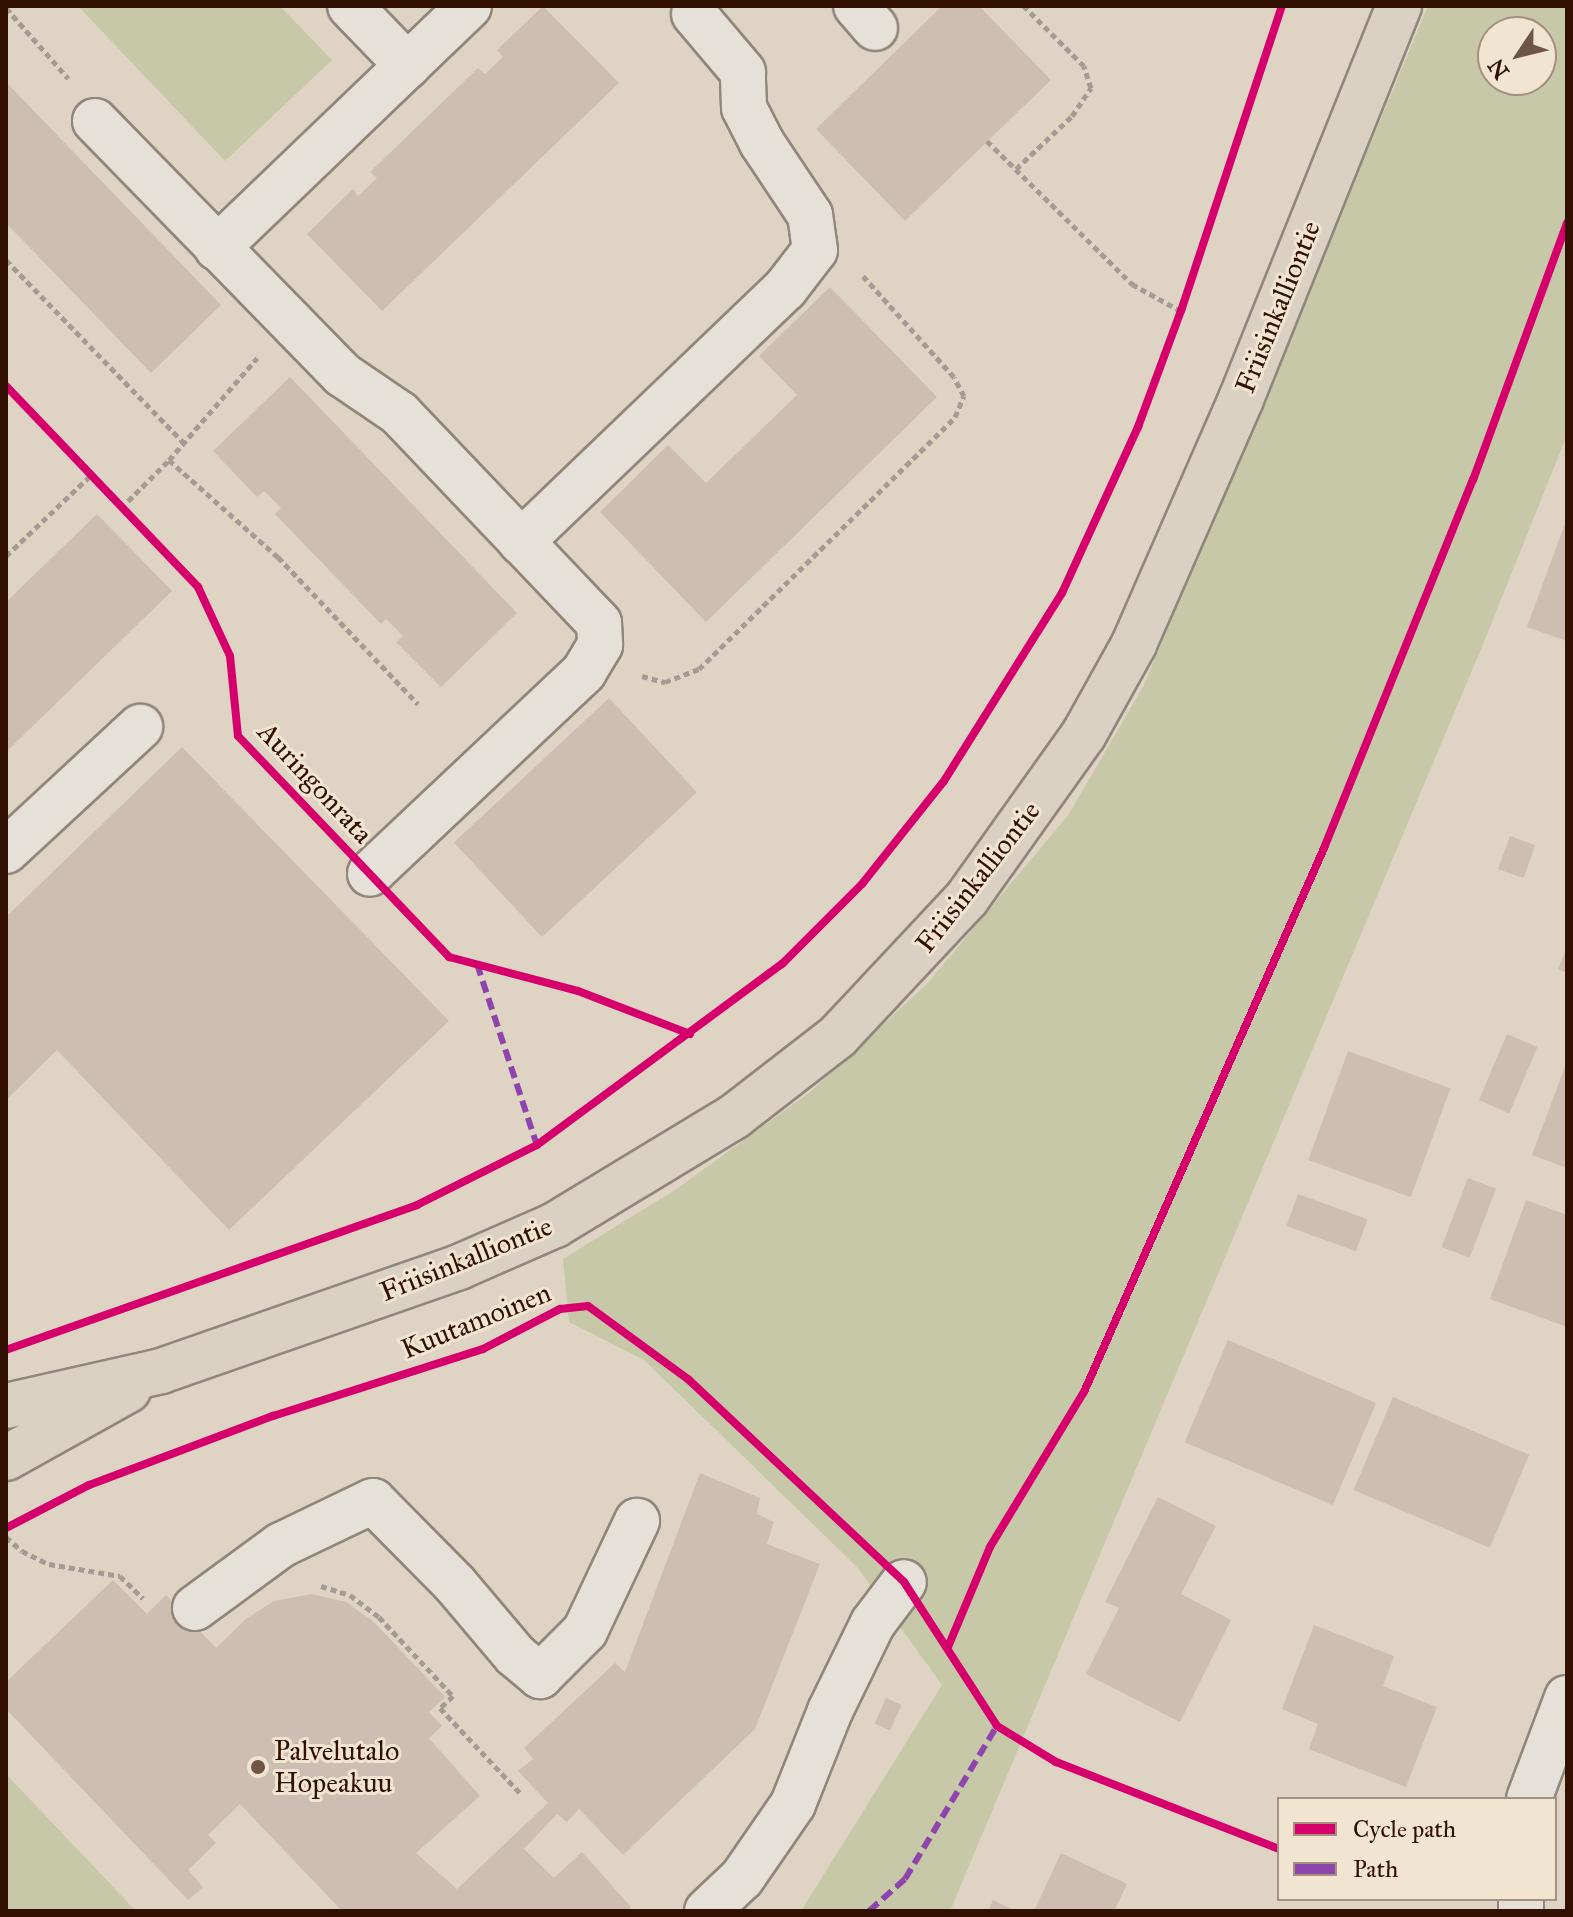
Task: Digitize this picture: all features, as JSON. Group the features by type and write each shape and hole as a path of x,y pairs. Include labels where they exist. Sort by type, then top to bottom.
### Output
{"main road":[{"name":"Friisinkalliontie","path":"6,1406 161,1371 459,1267 555,1225 735,1116 838,1036 903,971 967,898 1018,830 1084,734 1134,644 1241,399 1399,6"},
{"name":"Friisinkalliontie","path":"6,1458 161,1371"}],"street":[{"path":"350,6 408,66"},
{"path":"217,248 469,6"},
{"path":"521,542 785,289 815,250 810,215 762,143 744,108 743,72 693,9"},
{"path":"95,121 343,375 399,413 599,623 600,645 584,672 370,874"},
{"path":"6,851 140,727"},
{"path":"195,1608 281,1545 373,1501 446,1574 515,1655 540,1676 585,1631 637,1521"},
{"path":"707,1911 742,1878 793,1804 830,1711 873,1623 904,1582"},
{"path":"1530,1797 1567,1698"}],"path":[{"path":"1016,169 1072,116 1091,88 1084,66 1024,6"},
{"path":"6,8 92,104 95,121"},
{"path":"987,141 1132,284 1181,311"},
{"path":"594,654 628,673 665,682 699,669 955,417 964,396 954,377 847,258 813,238"},
{"path":"6,260 183,442"},
{"path":"1175,325 1185,296"},
{"path":"121,508 169,460 289,322"},
{"path":"169,460 278,557 418,704"},
{"path":"80,465 101,487"},
{"path":"6,556 90,476"},
{"path":"111,497 132,519"},
{"path":"6,1537 22,1551 49,1564 120,1576 147,1601 195,1608"},
{"path":"313,1585 350,1595 379,1617 453,1696 440,1708 521,1794"}],"green space":[{"path":"78,6 280,6 332,60 225,161"},
{"path":"1428,6 1567,6 1567,435 1484,642 950,1911 801,1911 942,1685 857,1567 644,1360 569,1322 563,1259 675,1190 810,1092 926,985 1069,814 1144,685"},
{"path":"6,1774 136,1911 6,1911"}],"building":[{"path":"543,6 619,83 382,311 307,234 353,189 358,196 377,178 370,172 478,68 485,74 503,57 497,50"},
{"path":"942,6 979,6 1051,80 905,221 816,129"},
{"path":"6,82 221,305 151,373 6,223"},
{"path":"830,287 937,397 706,622 600,512 668,445 706,483 797,395 759,356"},
{"path":"290,377 517,613 441,687 396,642 403,636 386,619 381,624 275,514 281,508 264,491 257,497 213,451"},
{"path":"97,514 172,591 6,752 6,602"},
{"path":"1567,518 1567,641 1527,627"},
{"path":"609,698 697,792 542,937 454,843"},
{"path":"182,747 449,1021 229,1230 57,1050 6,1100 6,917"},
{"path":"1510,836 1535,845 1523,878 1498,869"},
{"path":"1567,947 1567,973 1558,969"},
{"path":"1507,1034 1537,1047 1509,1113 1479,1100"},
{"path":"1348,1051 1450,1088 1411,1197 1308,1160"},
{"path":"1567,1061 1567,1168 1532,1155"},
{"path":"1468,1178 1496,1189 1469,1258 1441,1247"},
{"path":"1298,1194 1368,1219 1356,1251 1286,1226"},
{"path":"1526,1200 1567,1215 1567,1327 1490,1299"},
{"path":"1228,1340 1376,1403 1333,1505 1185,1442"},
{"path":"1393,1397 1529,1455 1490,1548 1354,1490"},
{"name":"Palvelutalo Hopeakuu","path":"700,1473 760,1498 757,1514 774,1522 767,1544 820,1564 755,1729 623,1855 579,1809 567,1822 557,1814 524,1849 554,1878 582,1852 631,1907 627,1911 342,1911 240,1804 208,1835 216,1843 188,1870 203,1887 188,1900 6,1709 6,1682 113,1580 147,1614 166,1595 216,1648 246,1619 274,1601 312,1594 346,1602 374,1622 445,1697 429,1712 442,1726 429,1738 480,1796 416,1853 457,1889 548,1803 518,1771 533,1759 524,1748 615,1663 625,1672"},
{"path":"1158,1497 1216,1526 1181,1594 1231,1620 1180,1722 1086,1674 1119,1608 1105,1602"},
{"path":"1314,1625 1394,1656 1383,1686 1437,1707 1406,1787 1309,1749 1318,1724 1282,1709"},
{"path":"886,1698 902,1705 890,1730 875,1724"},
{"path":"1061,1853 1127,1884 1114,1911 1034,1911"},
{"path":"993,1900 1015,1911 988,1911"}],"marked path":[{"path":"477,964 537,1145"},
{"path":"869,1911 905,1879 997,1726"}],"cycle path":[{"path":"6,1350 417,1205 537,1145 782,964 862,884 944,781 1062,593 1138,427 1181,311 1282,6"},
{"path":"948,1647 990,1547 1084,1392 1324,848 1473,480 1567,223"},
{"name":"Auringonrata","path":"6,386 198,587 230,656 238,736 449,957 578,991 690,1034"},
{"name":"Kuutamoinen","path":"6,1528 89,1485 273,1416 483,1349 560,1309 588,1306 689,1380 904,1582 997,1726 1056,1762 1277,1848"}],"place":[{"name":"Palvelutalo Hopeakuu","path":"258,1767"}]}
